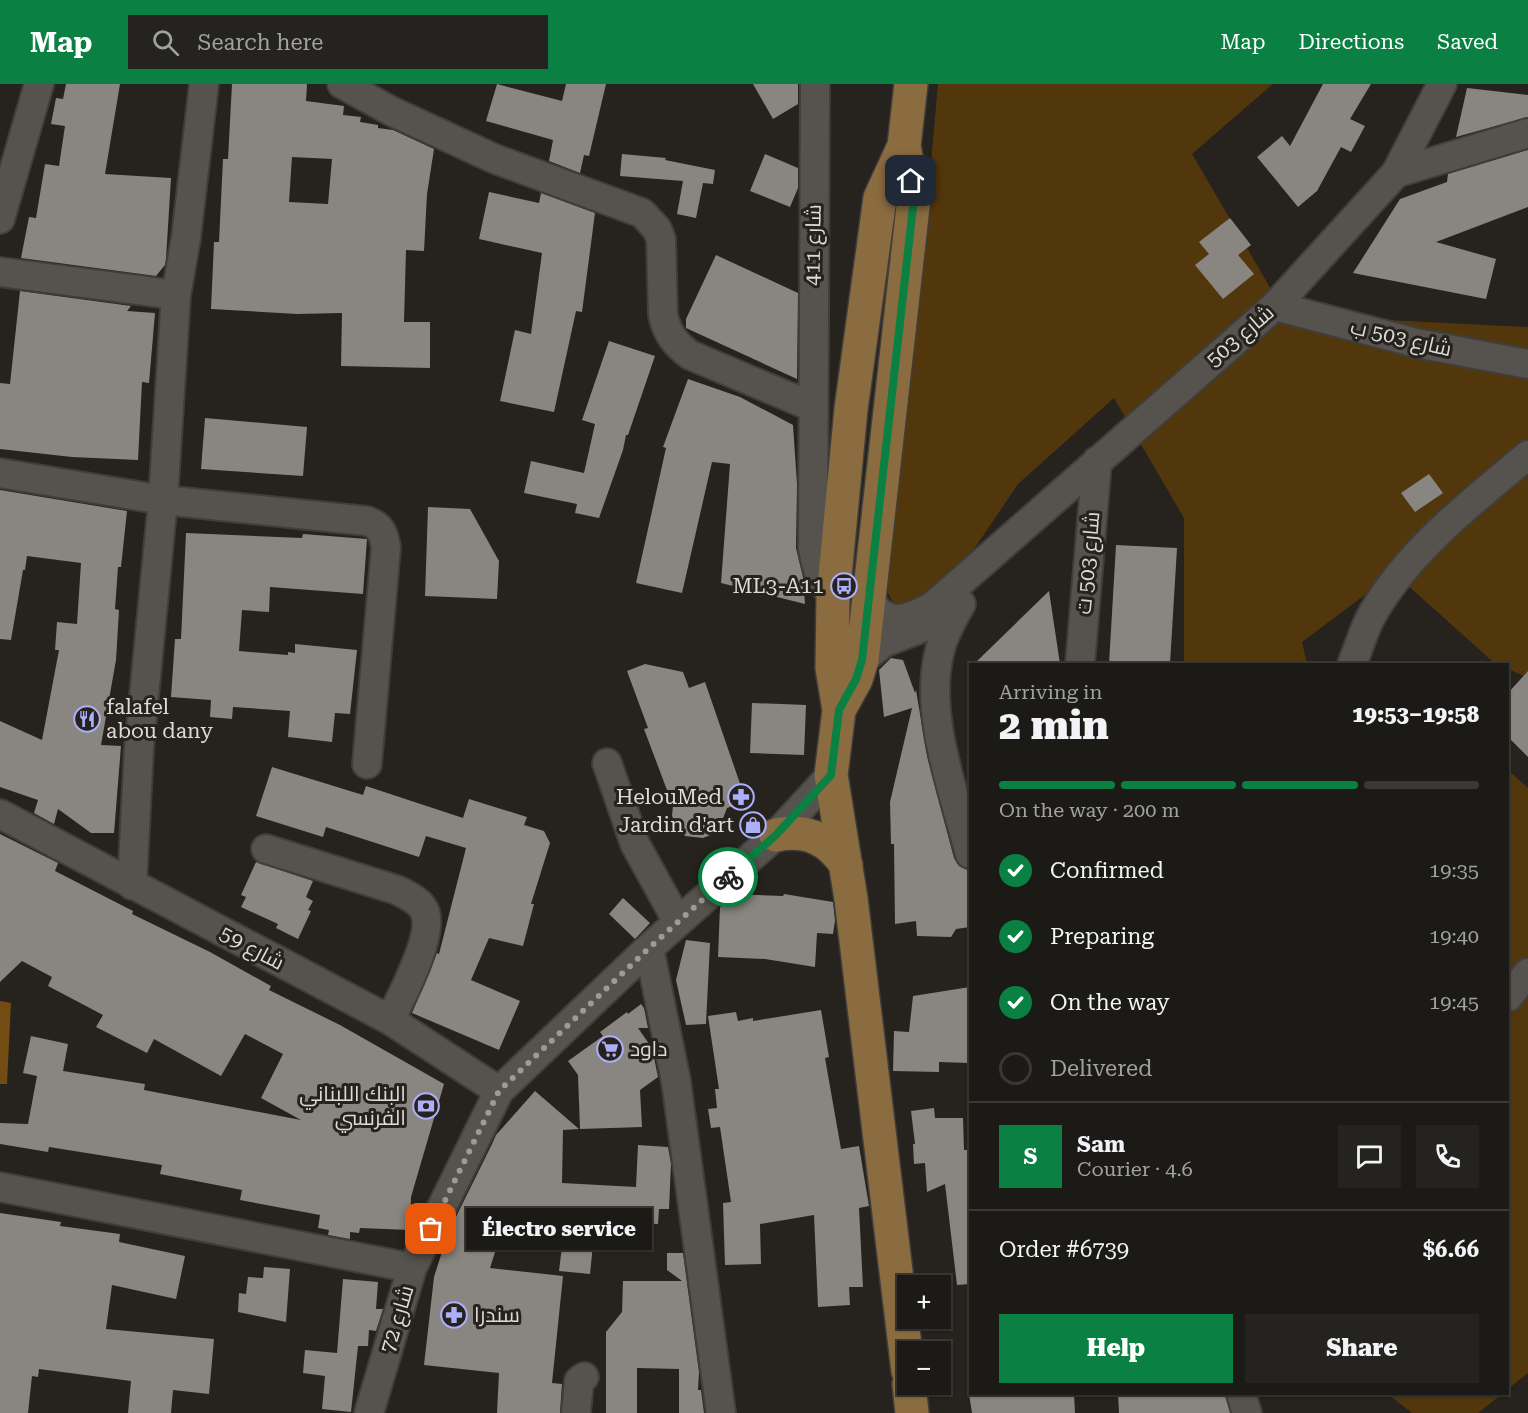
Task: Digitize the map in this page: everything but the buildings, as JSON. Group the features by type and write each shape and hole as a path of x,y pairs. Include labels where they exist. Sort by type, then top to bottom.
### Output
{"main road":[{"path":"839,710 856,679 862,660 914,198 904,146 911,84"},
{"path":"904,146 880,198 851,409 833,597 832,668 839,710 831,775 846,866 904,1341"},
{"path":"776,835 790,833 817,837 829,844 846,866"},
{"path":"910,1395 912,1413"}],"street":[{"path":"0,219 39,84"},
{"path":"132,885 139,748 163,500 176,295 186,238 204,84"},
{"path":"342,84 391,111 495,159 642,213 650,220 661,239 663,315 666,327 680,348 690,355 813,407"},
{"name":"شارع 411","path":"815,84 813,548 821,581 833,597"},
{"name":"شارع 503","path":"996,552 1096,461 1275,306 1396,173 1442,84"},
{"path":"1396,173 1528,133"},
{"path":"0,272 176,295"},
{"name":"شارع 503 ب","path":"1275,306 1416,343 1528,364"},
{"path":"1352,663 1371,615 1391,584 1445,526 1528,455"},
{"name":"شارع 503 ت","path":"1080,663 1096,461"},
{"path":"0,473 163,500 367,521 378,525 383,532 386,547 367,764"},
{"path":"868,595 879,613 886,617 903,619 917,615 945,596 967,574 996,552"},
{"path":"862,660 883,643 942,619 961,604 971,593 996,552"},
{"path":"961,604 947,629 939,650 935,705 941,742 969,850"},
{"path":"607,763 635,844 678,922"},
{"name":"شارع 72","path":"369,1413 412,1268 499,1091 649,948 776,835 831,775"},
{"name":"شارع 59","path":"0,814 390,1020 499,1091"},
{"path":"266,849 398,890 416,900 424,910 427,924 422,950 390,1020"},
{"path":"649,948 676,1081 721,1413"},
{"path":"1509,996 1528,973"},
{"path":"0,1187 412,1268"},
{"path":"576,1413 579,1381 584,1377"},
{"path":"1241,1395 1247,1413"}],"shaded area":[{"path":"938,84 1273,84 1192,154 1286,315 1528,327 1528,678 1509,669 1509,663 1492,661 1394,573 1302,642 1307,663 1184,663 1184,518 1114,398 1018,484 966,561 918,605 896,608 887,591 917,320"},
{"path":"1509,771 1528,788 1528,978 1518,988 1528,997 1528,1373 1509,1388"},
{"path":"0,1001 11,1003 7,1084 0,1084"},
{"path":"1389,1395 1501,1395 1478,1413 1412,1413"}],"way so far":[{"path":"431,1229 499,1091 649,948 728,877"}],"place":[{"name":"ML3-A11","path":"844,586"},
{"name":"falafel abou dany","path":"87,719"},
{"name":"HelouMed","path":"741,797"},
{"name":"Jardin d'art","path":"753,825"},
{"name":"داود","path":"610,1049"},
{"name":"البنك اللبناني الفرنسي","path":"426,1106"},
{"name":"Électro service","path":"431,1229"},
{"name":"سندرا","path":"454,1315"}],"route":[{"path":"728,877 776,835 831,775 839,710 856,679 862,660 914,198 911,181"}]}
